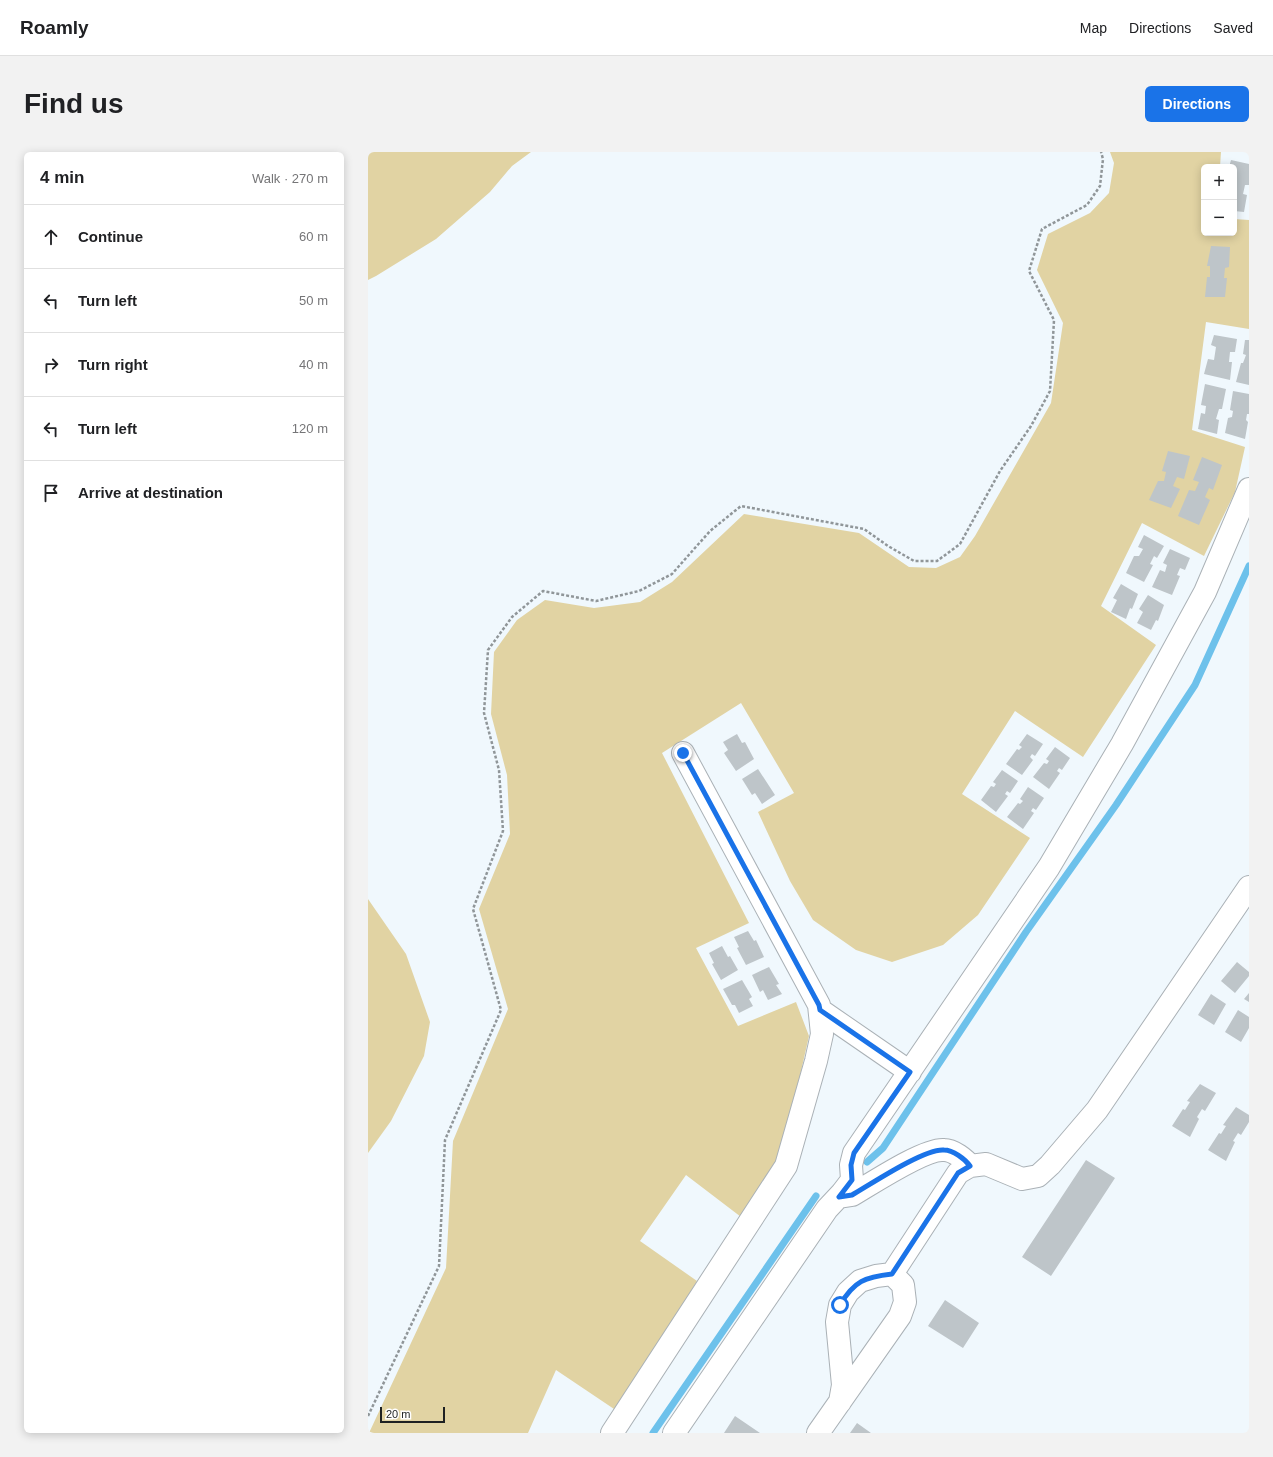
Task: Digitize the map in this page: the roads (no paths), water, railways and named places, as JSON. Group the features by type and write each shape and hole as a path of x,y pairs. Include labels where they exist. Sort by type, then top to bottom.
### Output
{"lane":[{"path":"674,1433 827,1209 839,1197 852,1180 851,1165 854,1153 1049,867 1122,744 1205,592 1249,489"},
{"path":"612,1433 786,1166 816,1061 822,1034 819,1005 683,753"},
{"path":"840,1402 843,1386 838,1322 840,1305 848,1292 860,1281 876,1276 892,1274 958,1173 970,1166 986,1164 1022,1179 1038,1176 1050,1165 1097,1110 1249,887"},
{"path":"820,1010 910,1072"},
{"path":"839,1197 852,1195 926,1153 944,1150 963,1158 970,1166"},
{"path":"818,1433 900,1316 905,1302 903,1285 892,1274"}],"waterway":[{"path":"867,1162 883,1148 1026,932 1116,805 1195,685 1249,566"},
{"path":"653,1433 816,1196"}]}
